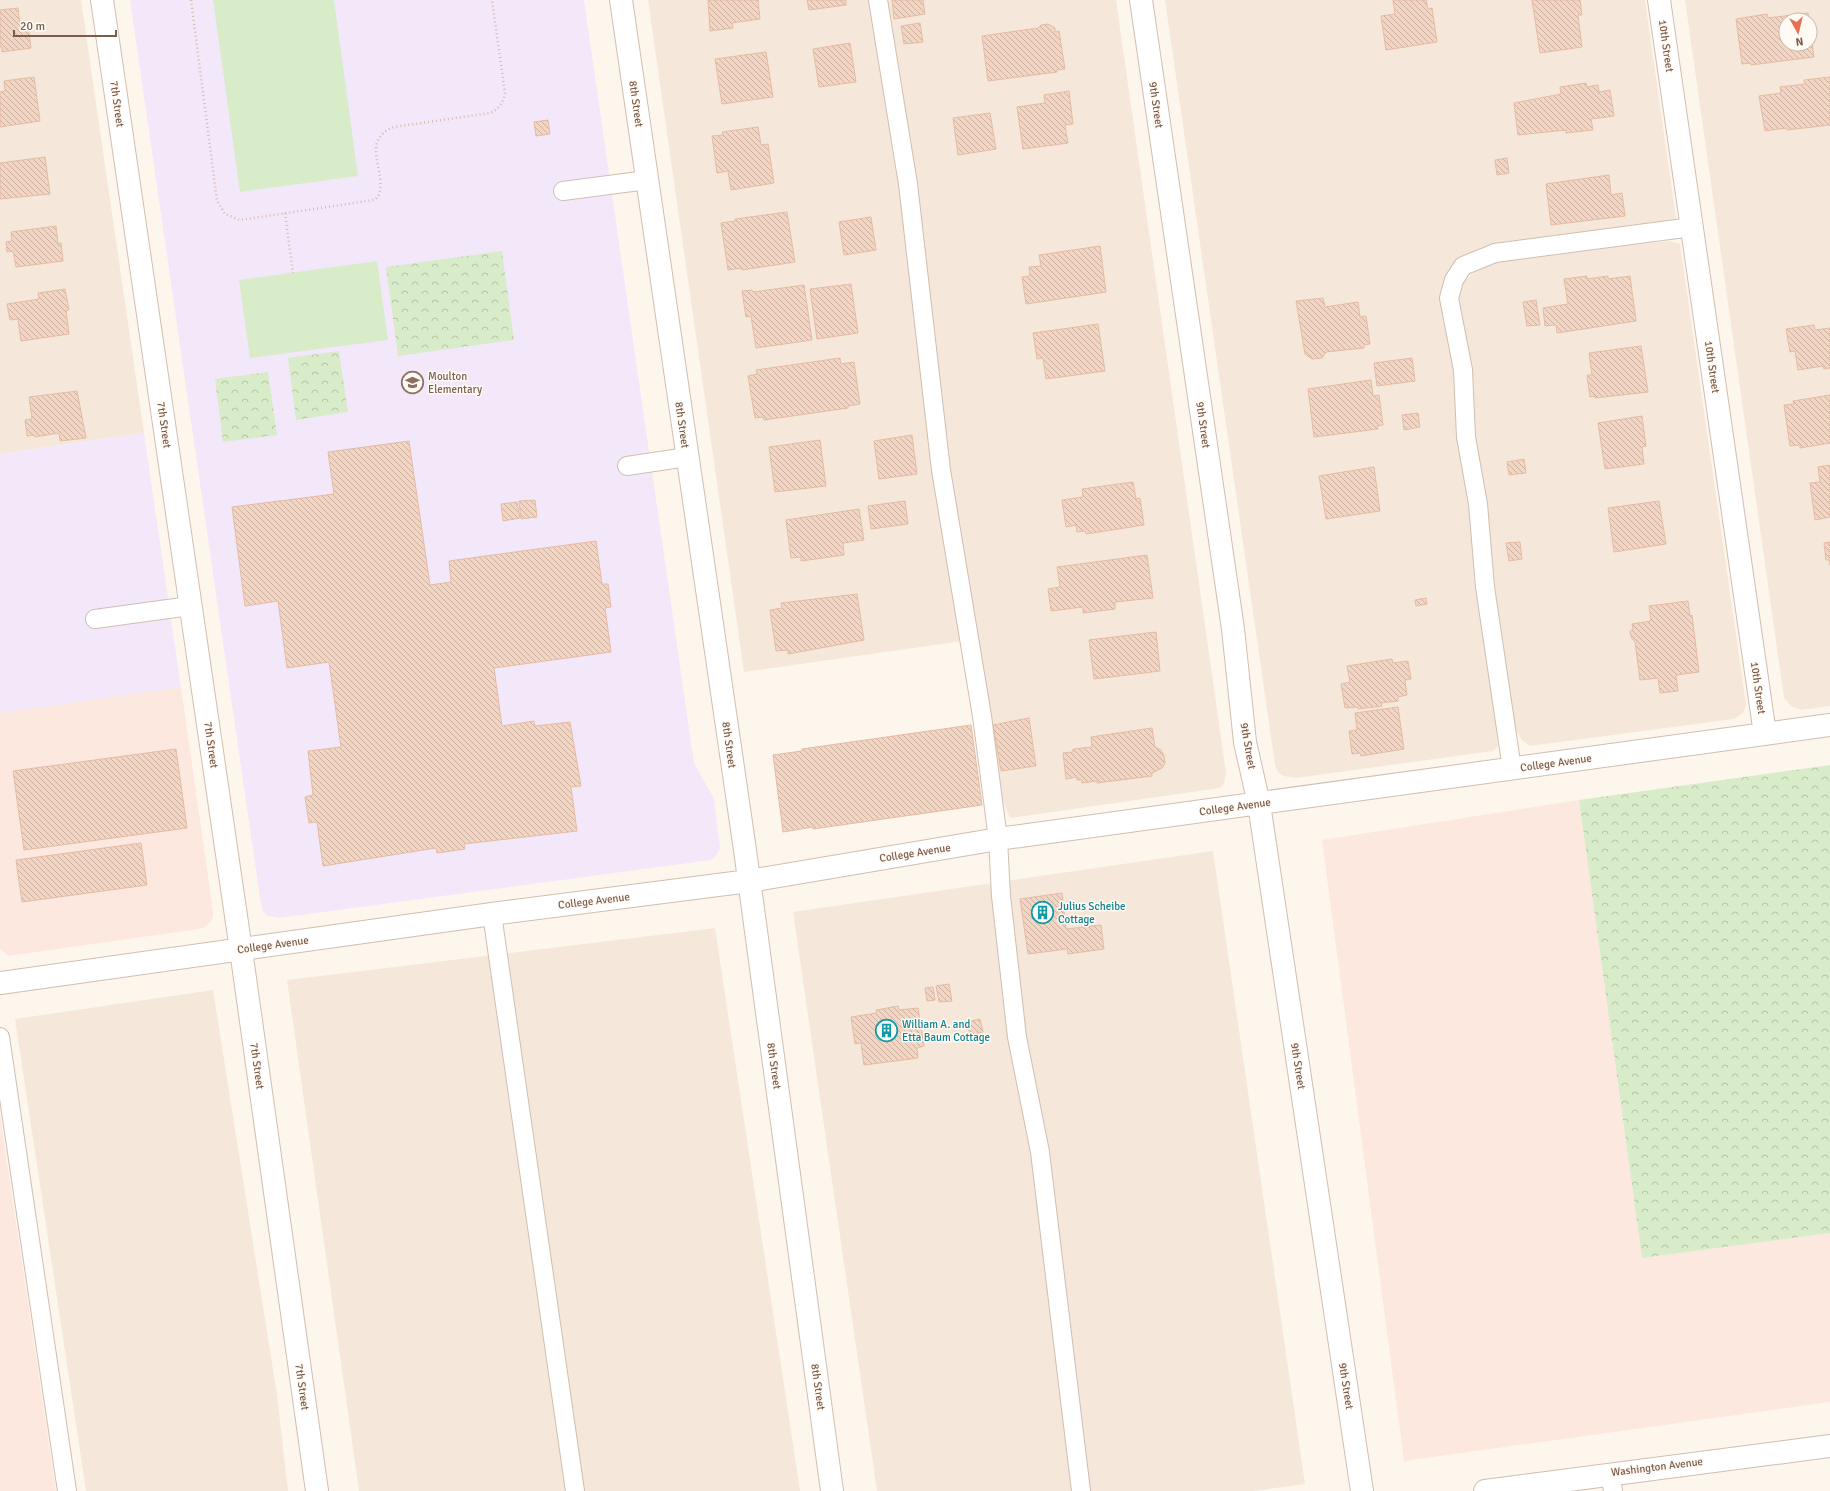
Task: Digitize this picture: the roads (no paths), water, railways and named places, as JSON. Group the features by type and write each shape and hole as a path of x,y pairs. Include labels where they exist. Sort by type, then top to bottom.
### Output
{"street":[{"name":"7th Street","path":"102,0 241,950 317,1491"},
{"name":"8th Street","path":"621,0 749,880 832,1491"},
{"name":"9th Street","path":"1141,0 1233,629 1245,742 1259,804 1362,1491"},
{"name":"10th Street","path":"1659,0 1765,734"},
{"name":"College Avenue","path":"0,984 492,914 749,880 998,839 1830,726"},
{"name":"Washington Avenue","path":"1485,1491 1612,1482 1830,1446"}],"lane":[{"path":"878,0 908,184 941,470 982,716 998,839 1001,896 1017,1037 1040,1152 1081,1491"},
{"path":"563,191 647,180"},
{"path":"1512,769 1485,587 1478,504 1466,437 1463,370 1449,298 1454,280 1463,266 1495,253 1692,228"},
{"path":"627,466 687,457"},
{"path":"95,620 190,606"},
{"path":"492,914 575,1491"},
{"path":"0,1037 67,1491"}],"place":[{"name":"Moulton Elementary","path":"412,382"},
{"name":"Julius Scheibe Cottage","path":"1043,912"},
{"name":"William A. and Etta Baum Cottage","path":"887,1030"}]}
